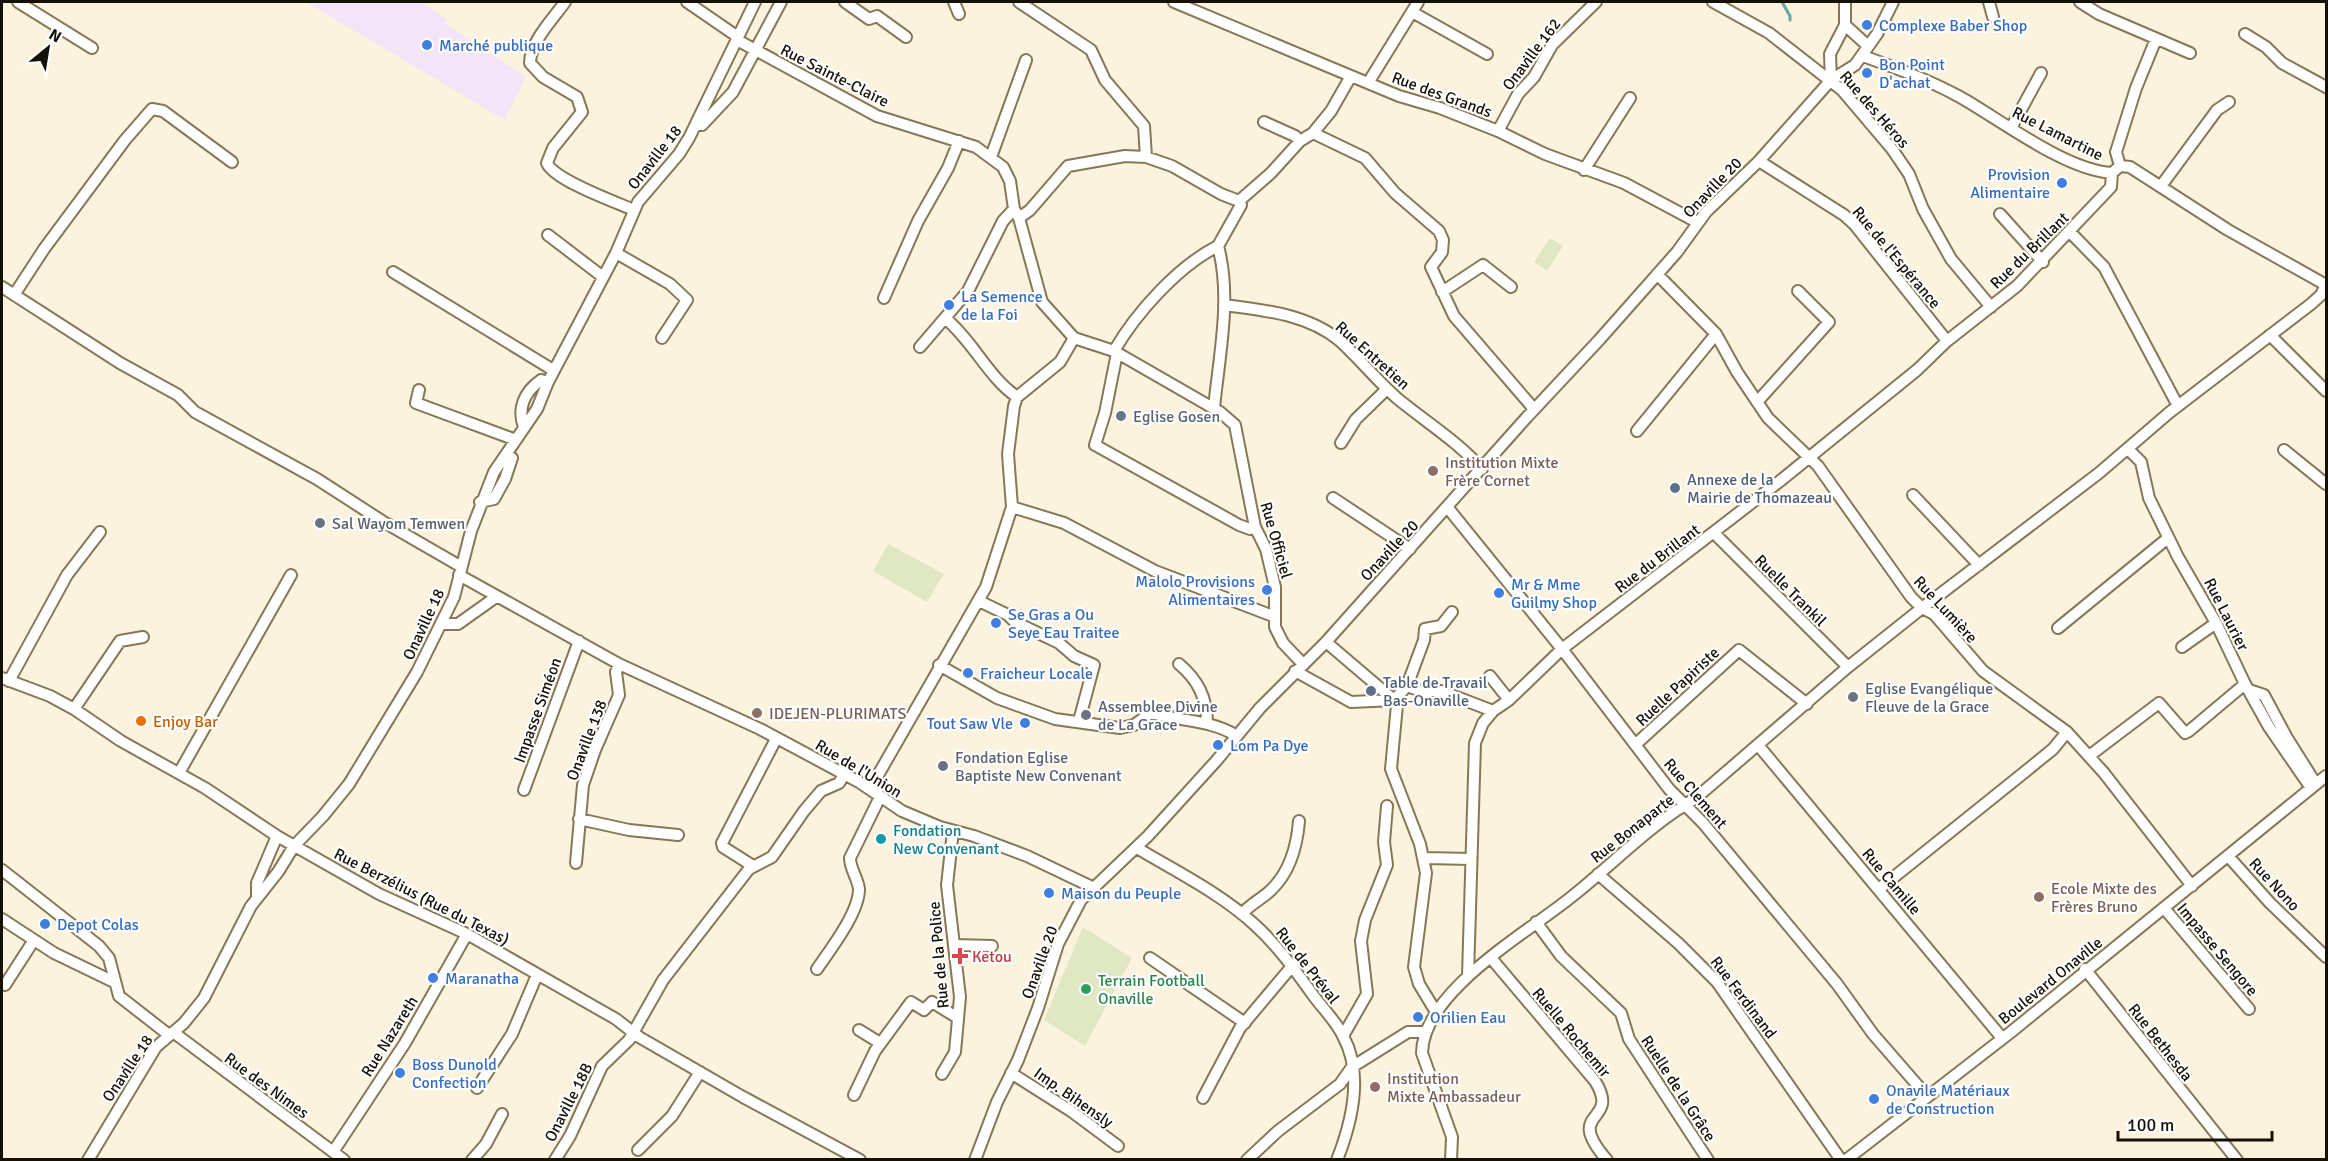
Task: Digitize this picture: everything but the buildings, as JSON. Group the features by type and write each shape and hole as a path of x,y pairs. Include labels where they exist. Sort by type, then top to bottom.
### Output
{"street":[{"path":"18,2 92,48"},
{"path":"565,2 537,42 530,56 530,63 543,77 577,97 582,112 553,148 547,163 551,170 634,210"},
{"name":"Rue Sainte-Claire","path":"687,2 754,50 877,116 976,147 991,157 1007,174 1035,287 1042,302 1074,338"},
{"name":"Onaville 18","path":"88,1160 156,1047 204,998 257,896 278,872 294,846 323,816 360,767 420,668 443,624 480,502 494,472 537,409 553,370 616,253 634,210 679,154 696,125 755,2"},
{"path":"696,125 702,125 712,118 733,92 781,2"},
{"path":"845,2 869,20 876,16 906,37"},
{"path":"954,2 959,14"},
{"path":"1019,2 1091,50 1105,80 1144,126 1146,157"},
{"path":"1368,83 1377,64 1418,2"},
{"name":"Onaville 162","path":"1498,131 1518,94 1534,77 1552,45 1596,2"},
{"name":"Rue des Héros","path":"1713,2 1769,33 1831,80 1892,149 1909,174 1923,209 1951,259 1990,307"},
{"path":"1831,80 1830,54 1845,25 1845,2"},
{"name":"Onaville 20","path":"975,1160 1038,1008 1058,944 1081,900 1092,887 1137,848 1299,667 1326,642 1448,508 1534,409 1658,274 1697,222 1759,160 1831,80 1855,65 1893,2"},
{"path":"1989,2 1992,17"},
{"path":"2080,2 2099,14 2190,53"},
{"name":"Rue des Grands","path":"1179,3 1368,83 1498,131 1545,154 1624,183 1697,222"},
{"path":"1412,12 1487,54"},
{"path":"1845,25 1865,51"},
{"path":"2245,34 2266,47 2282,63 2326,87"},
{"path":"2116,169 2116,152 2136,88 2156,39"},
{"name":"Rue Lamartine","path":"1865,51 1958,96 2066,158 2094,170 2130,167 2228,230 2326,285"},
{"path":"991,157 1026,60"},
{"path":"2011,128 2041,73"},
{"path":"1239,201 1272,173 1300,141 1313,133 1331,111 1351,76"},
{"path":"1584,170 1630,98"},
{"path":"2161,186 2208,121 2217,110 2229,102"},
{"path":"14,296 44,249 125,140 152,109 163,111 232,162"},
{"path":"1263,122 1295,136 1300,141"},
{"path":"1313,133 1354,152 1395,193 1439,231 1443,240 1442,252 1431,267 1454,316 1534,409"},
{"path":"884,298 918,221 948,168 959,141"},
{"path":"920,347 968,291 1003,221 1017,213 1030,210 1068,165 1125,156 1146,157 1172,166 1221,194 1239,201"},
{"name":"Rue de l'Espérance","path":"1759,160 1844,215 1854,224 1947,341"},
{"name":"Rue du Brillant","path":"1468,976 1475,743 1483,723 1493,711 1509,700 1562,649 1808,458 1917,370 1947,341 2043,262 2111,187 2116,169"},
{"path":"1239,201 1241,206 1218,246 1204,253 1177,275 1127,329 1116,352 1105,413 1095,445 1239,525 1250,529 1255,527"},
{"path":"2000,214 2043,262"},
{"path":"2070,232 2104,267 2178,406"},
{"path":"548,235 603,277"},
{"path":"870,789 939,665 979,601 1006,530 1012,507 1008,454 1017,397 1060,362 1074,338 1116,352 1214,408 1224,305 1223,274 1218,246"},
{"path":"616,253 670,284 687,300 662,338"},
{"path":"1442,292 1483,265 1511,287"},
{"path":"393,272 553,370"},
{"name":"Rue Lumière","path":"1658,274 1716,334 1768,417 1824,474 1922,608 1934,614 1983,671 2067,732 2089,756 2192,886"},
{"name":"Rue Bonaparte","path":"1424,1032 1436,1012 1468,976 1598,874 1674,810 1696,798 1848,667 1922,608 2321,296 2326,285"},
{"name":"Rue de l'Union","path":"2,287 120,363 178,395 195,412 317,479 460,570 496,597 620,664 704,701 870,789 902,811 952,831 1027,856 1092,887"},
{"path":"1757,402 1829,322 1798,291"},
{"name":"Rue Entretien","path":"1224,305 1281,313 1321,328 1339,341 1387,389 1430,421 1482,469"},
{"path":"946,319 989,366 1002,385 1017,397"},
{"path":"1637,431 1716,334"},
{"path":"2270,335 2326,391"},
{"path":"524,427 519,414 520,405 536,384 541,380 548,382"},
{"path":"1341,443 1356,419 1387,389"},
{"path":"419,390 416,403 516,440"},
{"name":"Rue Officiel","path":"1214,408 1235,425 1255,527 1266,549 1275,587 1273,616 1283,643 1299,667 1351,702 1394,700"},
{"name":"Rue Laurier","path":"2128,449 2141,462 2149,498 2162,519 2168,538 2216,623 2247,687 2276,737 2314,786"},
{"path":"2284,450 2326,484"},
{"path":"480,502 494,499 506,479 512,458"},
{"path":"1913,495 1978,565"},
{"path":"1333,498 1410,549"},
{"path":"1012,507 1064,523 1155,571 1273,616"},
{"name":"Rue Clement","path":"1448,508 1684,805 1703,824 1773,907 1837,984 1873,1034 1926,1095"},
{"path":"5,679 67,575 100,532"},
{"name":"Ruelle Trankil","path":"1714,533 1848,667"},
{"path":"2058,628 2168,538"},
{"path":"179,773 291,575"},
{"path":"443,624 458,624 496,597"},
{"path":"979,601 1008,615 1014,622 1059,643 1074,656 1094,665 1079,721"},
{"path":"1394,700 1407,686 1422,649 1425,629 1441,626 1452,612"},
{"path":"2182,647 2216,623"},
{"path":"74,709 120,641 143,637"},
{"name":"Impasse Siméon","path":"524,790 579,641"},
{"path":"1326,642 1394,700 1397,714 1391,769 1425,858 1425,888 1414,967 1419,984 1436,1012"},
{"name":"Ruelle Papiriste","path":"1636,744 1739,650 1807,704"},
{"name":"Onaville 138","path":"576,862 579,819 586,777 619,695 616,672 620,664"},
{"path":"1179,664 1199,685 1206,706 1207,723"},
{"path":"939,665 997,698 1055,719 1120,728 1134,725 1151,713 1176,721 1207,723 1237,736"},
{"path":"1490,676 1509,700"},
{"name":"Rue Berzélius (Rue du Texas)","path":"5,679 50,696 74,709 121,741 179,773 294,846 379,894 467,934 616,1019 633,1033 700,1072 860,1160"},
{"path":"1407,686 1421,691 1441,691 1493,711"},
{"path":"2089,756 2159,703 2185,733 2247,687"},
{"path":"1879,889 2053,749 2067,732"},
{"path":"776,739 722,843 723,847 753,866 765,863 777,852 804,811 821,791 838,783 844,776"},
{"name":"Rue Camille","path":"1758,745 2002,1038"},
{"name":"Boulevard Onaville","path":"1844,1160 2002,1038 2326,776"},
{"path":"818,969 850,916 858,895 859,888 850,866 850,858 880,797"},
{"path":"1343,1036 1367,994 1361,941 1365,920 1386,872 1384,842 1387,806"},
{"path":"579,819 629,830 678,835"},
{"path":"1242,914 1271,890 1284,875 1295,846 1299,821"},
{"name":"Rue de la Police","path":"942,1074 955,1052 960,998 947,878 952,831"},
{"path":"257,896 257,884 277,836"},
{"name":"Rue de Préval","path":"1137,848 1198,883 1242,914 1293,965 1343,1036 1352,1067 1352,1117 1337,1160"},
{"name":"Rue Nono","path":"2228,856 2270,903 2326,957"},
{"path":"1425,858 1472,860"},
{"name":"Onaville 18B","path":"555,1160 570,1136 602,1066 633,1033 663,980 753,866"},
{"path":"2,870 99,946 109,958 114,982 104,979 33,940 2,919"},
{"name":"Rue Ferdinand","path":"1598,874 1678,942 1717,982 1844,1160"},
{"name":"Impasse Sengore","path":"2164,908 2248,1009"},
{"name":"Ruelle de la Grâce","path":"1536,922 1561,956 1621,1013 1629,1039 1708,1160"},
{"name":"Rue Nazareth","path":"333,1152 405,1043 467,934"},
{"path":"4,985 33,940"},
{"path":"954,945 992,946"},
{"path":"1150,958 1245,1023"},
{"name":"Ruelle Rochemir","path":"1491,958 1604,1096 1604,1104 1588,1124 1588,1130 1590,1138 1607,1160"},
{"path":"1203,1098 1233,1038 1293,965"},
{"name":"Rue Bethesda","path":"2085,969 2237,1160"},
{"path":"477,1088 512,1034 537,975"},
{"name":"Rue des Nimes","path":"114,982 123,1001 344,1160"},
{"path":"854,1095 880,1044 911,1002 924,1010 932,1002 958,1018"},
{"path":"859,1029 880,1044"},
{"path":"1247,1160 1278,1131 1340,1084 1352,1067 1408,1032 1424,1032 1422,1053 1452,1137 1451,1160"},
{"path":"638,1150 672,1116 700,1072"},
{"name":"Imp. Bihensly","path":"1011,1073 1071,1111 1118,1146"},
{"path":"472,1160 486,1144 502,1114"}],"shaded area":[{"name":"Marché publique","path":"306,2 422,2 447,20 444,23 526,77 505,120"}],"green space":[{"path":"1550,238 1563,246 1547,271 1534,262"},
{"path":"888,544 944,574 927,602 873,571"},
{"name":"Terrain Football Onaville","path":"1083,927 1132,958 1085,1046 1044,1020"}],"waterway":[{"path":"1782,2 1790,20"}],"place":[{"name":"Complexe Baber Shop","path":"1867,25"},
{"name":"Marché publique","path":"427,45"},
{"name":"Bon Point D'achat","path":"1867,73"},
{"name":"Provision Alimentaire","path":"2062,183"},
{"name":"La Semence de la Foi","path":"949,305"},
{"name":"Eglise Gosen","path":"1121,416"},
{"name":"Institution Mixte Frère Cornet","path":"1433,471"},
{"name":"Annexe de la Mairie de Thomazeau","path":"1675,488"},
{"name":"Sal Wayom Temwen","path":"320,523"},
{"name":"Malolo Provisions Alimentaires","path":"1267,590"},
{"name":"Mr & Mme Guilmy Shop","path":"1499,593"},
{"name":"Se Gras a Ou Seye Eau Traitee","path":"996,623"},
{"name":"Fraicheur Locale","path":"968,673"},
{"name":"Table de Travail Bas-Onaville","path":"1371,691"},
{"name":"Eglise Evangélique Fleuve de la Grace","path":"1853,697"},
{"name":"IDEJEN-PLURIMATS","path":"757,713"},
{"name":"Assemblee Divine de La Grace","path":"1086,715"},
{"name":"Enjoy Bar","path":"141,721"},
{"name":"Tout Saw Vle","path":"1025,723"},
{"name":"Lom Pa Dye","path":"1218,745"},
{"name":"Fondation Eglise Baptiste New Convenant","path":"943,766"},
{"name":"Fondation New Convenant","path":"881,839"},
{"name":"Maison du Peuple","path":"1049,893"},
{"name":"Ecole Mixte des Frères Bruno","path":"2039,897"},
{"name":"Depot Colas","path":"45,924"},
{"name":"Ketou","path":"960,956"},
{"name":"Maranatha","path":"433,978"},
{"name":"Terrain Football Onaville","path":"1086,989"},
{"name":"Orilien Eau","path":"1418,1017"},
{"name":"Boss Dunold Confection","path":"400,1073"},
{"name":"Institution Mixte Ambassadeur","path":"1375,1087"},
{"name":"Onavile Matériaux de Construction","path":"1874,1099"}]}
